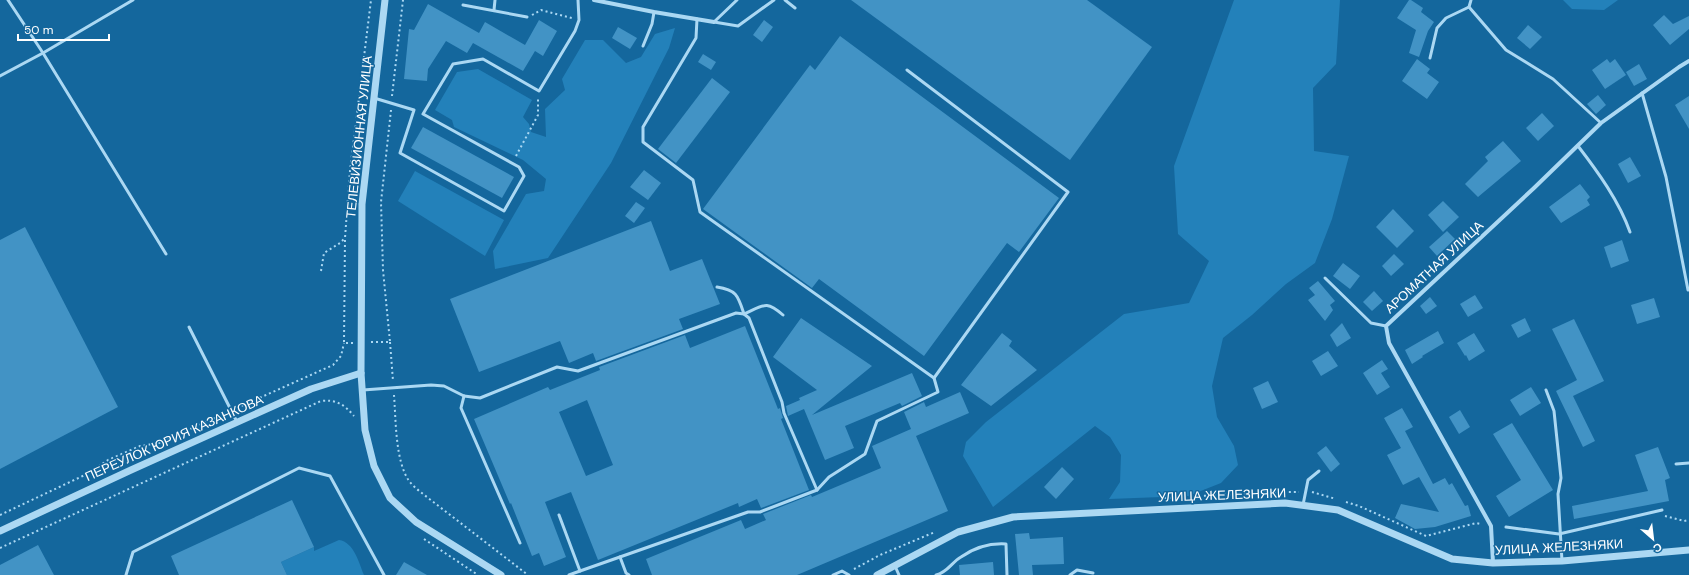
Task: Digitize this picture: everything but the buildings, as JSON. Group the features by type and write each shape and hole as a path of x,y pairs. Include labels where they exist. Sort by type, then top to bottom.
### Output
{"street":[{"name":"ТЕЛЕВИЗИОННАЯ УЛИЦА","path":"361,373 362,204 385,0"},
{"path":"594,0 714,22"},
{"name":"АРОМАТНАЯ УЛИЦА","path":"1493,563 1491,526 1389,343 1386,326 1601,123 1678,67 1689,61"},
{"path":"361,373 365,430 374,466 390,498 416,522 501,575"},
{"name":"ПЕРЕУЛОК ЮРИЯ КАЗАНКОВА","path":"0,531 311,389 361,373"},
{"name":"УЛИЦА ЖЕЛЕЗНЯКИ","path":"877,575 958,532 1013,517 1285,503 1338,510 1452,558 1493,563 1562,561 1689,550"}],"lane":[{"path":"8,0 43,53 166,254"},
{"path":"0,76 43,53 133,0"},
{"path":"494,10 495,0"},
{"path":"423,114 453,64 483,59 538,91 575,31 578,20 578,0"},
{"path":"714,22 737,0"},
{"path":"714,22 738,26 774,0"},
{"path":"785,0 795,8"},
{"path":"1430,58 1437,28 1446,18 1469,7 1471,0"},
{"path":"463,5 528,17"},
{"path":"1469,7 1506,50 1553,79 1601,123"},
{"path":"643,46 652,24 654,12"},
{"path":"569,575 748,512 760,512 817,490 829,477 865,454 877,420 938,392 934,378 700,212 693,180 643,142 643,127 696,38 697,19"},
{"path":"907,70 1068,192 934,378"},
{"path":"1642,93 1666,177 1688,290"},
{"path":"374,98 391,102 414,110 423,114 519,167 524,176 504,211 400,153 414,110"},
{"path":"1578,146 1590,161 1623,212 1630,232"},
{"path":"1325,278 1371,323 1386,326"},
{"path":"717,287 728,289 738,296 744,314"},
{"path":"744,314 763,305 772,306 783,315"},
{"path":"363,390 431,385 444,386 464,396 480,398 557,367 578,372 736,313 744,314 749,318 784,413 817,490"},
{"path":"189,328 237,422"},
{"path":"1546,390 1554,411 1561,478 1558,494 1559,534 1562,561"},
{"path":"464,396 461,408 520,543"},
{"path":"1676,464 1689,463"},
{"path":"126,575 133,552 299,468 330,476 384,575"},
{"path":"1303,505 1308,480 1319,471"},
{"path":"1506,526 1559,534 1662,510"},
{"path":"559,515 580,570"},
{"path":"936,575 942,574 961,557 994,543 1006,544 1007,575"},
{"path":"620,557 628,575"},
{"path":"895,566 899,575"},
{"path":"1070,575 1077,570 1093,573"},
{"path":"833,575 842,571 849,575"}],"path":[{"path":"0,515 89,474 108,460 140,446 159,443 333,365 341,356 344,343 345,238 350,171 371,0"},
{"path":"404,0 391,102 381,202 383,270 394,387 396,429 401,464 409,481 423,494 528,575"},
{"path":"528,17 541,10 578,20"},
{"path":"512,163 538,115 538,91"},
{"path":"321,271 324,253 345,238"},
{"path":"344,343 390,342"},
{"path":"0,548 321,401 331,399 347,407 356,419"},
{"path":"1662,510 1666,516 1684,521 1689,520"}],"shaded area":[{"path":"1234,0 1340,0 1336,64 1313,88 1314,151 1349,156 1332,219 1315,263 1286,284 1252,315 1223,338 1212,386 1217,417 1234,446 1238,465 1221,483 1188,496 1109,499 1120,482 1121,455 1110,437 1095,426 993,507 963,456 966,442 986,422 1124,314 1189,303 1209,261 1178,234 1174,166"},
{"path":"1563,0 1618,0 1604,10 1572,9"},
{"path":"675,28 669,48 611,163 548,258 495,269 493,251 526,194 544,191 546,179 523,160 454,127 452,120 435,110 457,72 478,69 532,100 523,117 529,124 531,132 546,137 545,109 565,90 562,79 585,40 603,40 626,63 641,57 655,34"},
{"path":"415,171 504,220 485,256 398,201"},
{"path":"339,540 349,545 352,549 358,559 364,575 287,575 281,562 314,547 314,551"}]}
